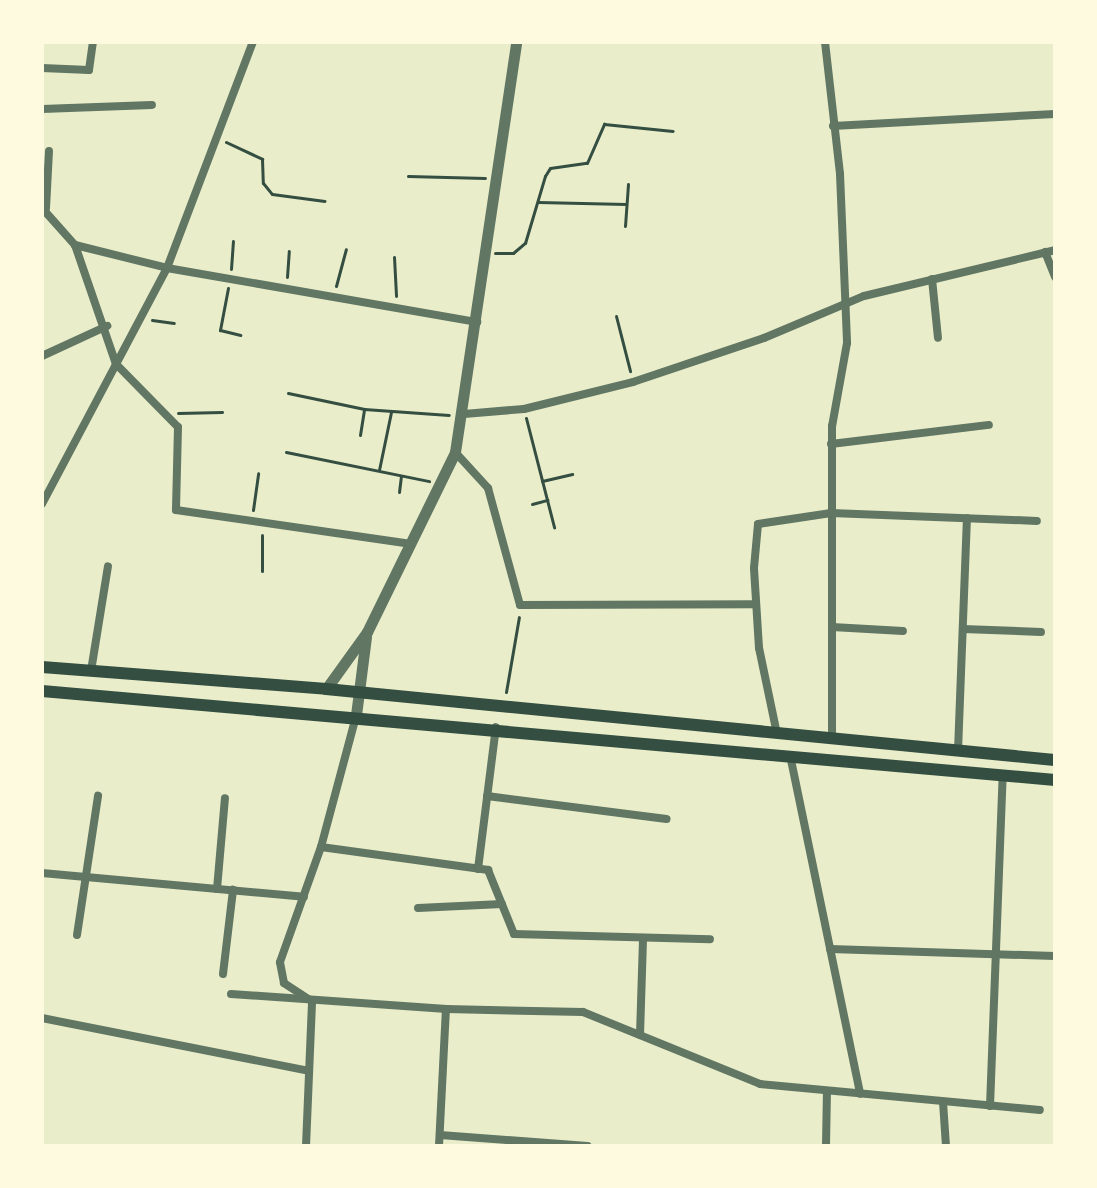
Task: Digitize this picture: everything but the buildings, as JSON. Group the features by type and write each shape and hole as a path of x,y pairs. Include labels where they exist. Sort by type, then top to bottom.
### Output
{"main road":[{"path":"42,667 360,692 1055,760"},
{"path":"42,691 496,727 1055,780"}],"street":[{"path":"42,68 89,70 93,42"},
{"path":"42,504 167,268 253,42"},
{"path":"326,689 367,632 455,452 464,414 516,42"},
{"path":"825,42 840,174 843,307 847,343 833,404 831,444 832,739"},
{"path":"42,109 152,105"},
{"path":"833,126 1055,114"},
{"path":"49,151 44,208 75,245 107,326 116,364 169,415 180,440 176,510 412,544"},
{"path":"75,245 167,268 477,322"},
{"path":"464,414 524,409 633,382 843,307 932,279 1050,251 1055,277"},
{"path":"932,279 938,338"},
{"path":"42,356 107,326"},
{"path":"831,444 989,425"},
{"path":"455,452 488,488 520,605 755,604"},
{"path":"777,734 755,604 758,524 831,513 1037,521"},
{"path":"958,751 967,518"},
{"path":"91,671 108,566"},
{"path":"832,627 903,631"},
{"path":"963,629 1041,632"},
{"path":"312,1001 284,983 280,962 321,847 356,715 367,632"},
{"path":"478,869 496,727"},
{"path":"790,755 860,1094"},
{"path":"990,1106 1003,775"},
{"path":"77,935 98,796"},
{"path":"487,796 667,819"},
{"path":"217,889 225,798"},
{"path":"321,847 488,870 514,934 710,939"},
{"path":"42,873 304,897"},
{"path":"223,974 233,890"},
{"path":"418,908 502,904"},
{"path":"640,1035 643,938"},
{"path":"830,949 1055,956"},
{"path":"231,994 446,1009 583,1012 760,1084 1040,1110"},
{"path":"306,1146 312,1001"},
{"path":"439,1146 446,1009"},
{"path":"42,1018 309,1071"},
{"path":"826,1146 827,1091"},
{"path":"943,1102 946,1146"},
{"path":"440,1135 588,1146"}],"path":[{"path":"487,253 513,253 525,243 550,168 587,163 604,124 673,131"},
{"path":"215,139 249,149 262,159 263,183 272,194 325,201"},
{"path":"408,176 497,178"},
{"path":"625,226 628,184"},
{"path":"537,202 626,204"},
{"path":"233,241 230,279 220,330 240,335"},
{"path":"333,297 346,249"},
{"path":"285,289 289,251"},
{"path":"394,257 396,308"},
{"path":"616,316 633,382"},
{"path":"140,318 174,323"},
{"path":"288,393 364,409 464,414"},
{"path":"360,435 364,409"},
{"path":"524,409 554,527"},
{"path":"169,415 222,412"},
{"path":"379,470 391,412"},
{"path":"286,452 440,484"},
{"path":"251,521 258,473"},
{"path":"542,481 572,474"},
{"path":"399,492 401,475"},
{"path":"532,504 547,500"},
{"path":"262,523 262,571"},
{"path":"503,707 520,605"}]}
